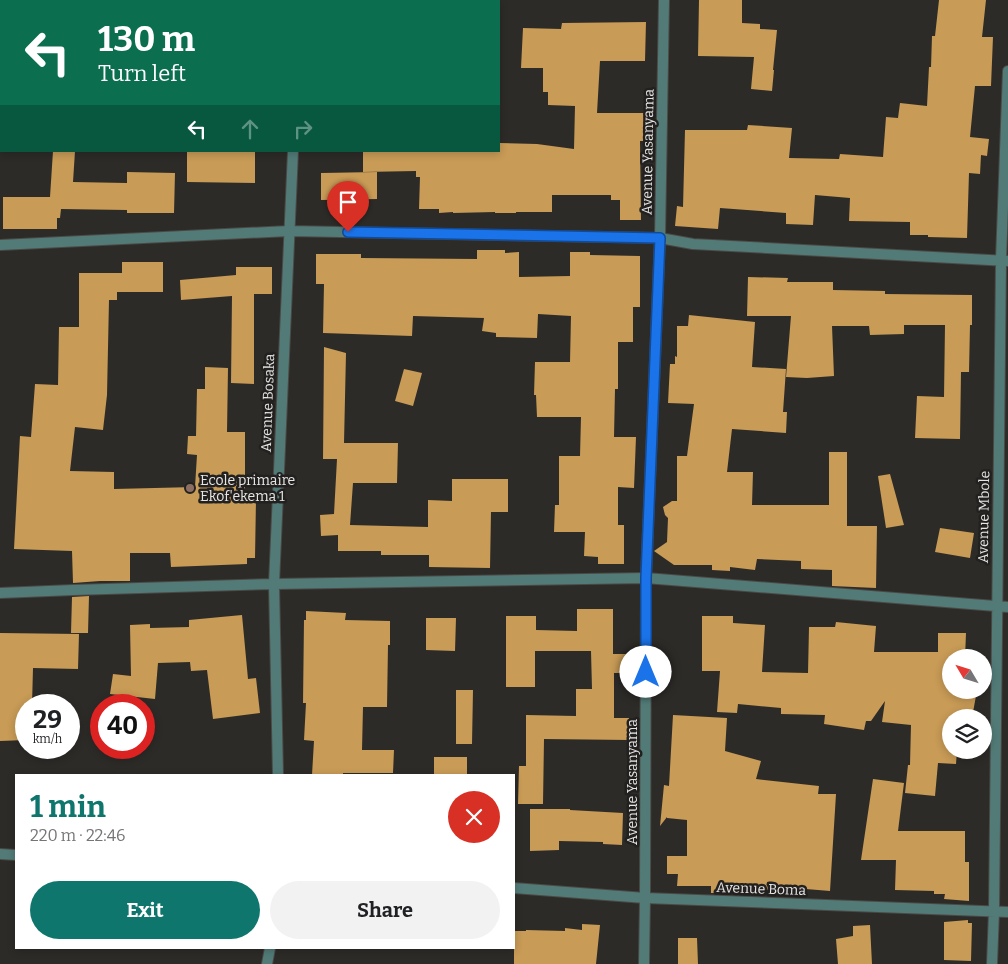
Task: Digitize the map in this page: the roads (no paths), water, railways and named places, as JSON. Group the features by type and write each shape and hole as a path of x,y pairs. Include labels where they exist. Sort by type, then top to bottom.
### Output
{"street":[{"name":"Avenue Yasanyama","path":"644,964 646,578 660,238 664,0"},
{"name":"Avenue Mbole","path":"992,964 1008,71"},
{"name":"Avenue Bosaka","path":"278,774 274,584 293,152"},
{"path":"0,245 289,231 660,238 693,244 1005,260"},
{"path":"0,594 274,584 646,578 1008,607"},
{"path":"0,854 15,855"},
{"name":"Avenue Boma","path":"515,888 645,898 1008,912"},
{"path":"267,964 270,949"}],"place":[{"name":"Ecole primaire Ekof'ekema 1","path":"190,488"}]}
